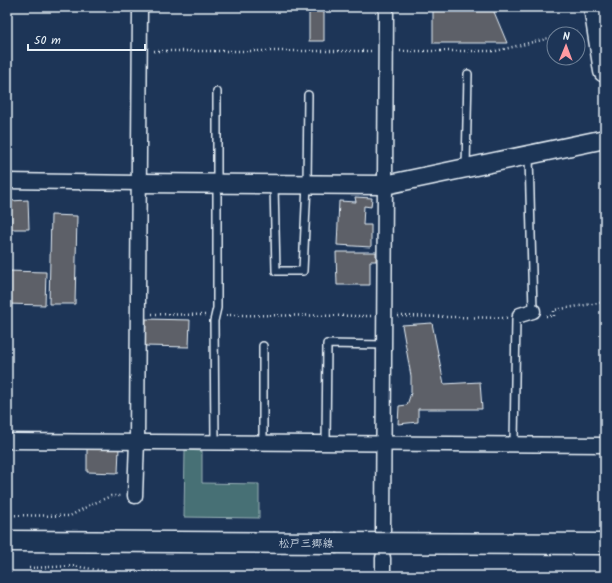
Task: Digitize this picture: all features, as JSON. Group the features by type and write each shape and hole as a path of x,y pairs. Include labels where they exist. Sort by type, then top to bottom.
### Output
{"main road":[{"path":"595,7 605,71"},
{"name":"松戸三郷線","path":"7,541 605,544"}],"street":[{"path":"135,496 137,441 140,7"},
{"path":"383,531 386,7"},
{"path":"7,181 385,185 605,139"},
{"path":"7,441 384,442 605,445"},
{"path":"383,558 383,576"}],"lane":[{"path":"466,167 468,74"},
{"path":"215,442 214,321 217,308 216,92"},
{"path":"274,184 276,271 303,271 307,184 308,95"},
{"path":"514,443 516,318 526,313 529,154"},
{"path":"326,442 327,344 385,345"},
{"path":"263,346 263,442"}],"path":[{"path":"140,52 496,51 546,40"},
{"path":"7,514 70,516 92,504 112,496 135,496"},
{"path":"29,568 74,566 110,572 383,576"}],"green space":[{"path":"185,450 202,451 202,483 259,484 259,518 184,517"}],"building":[{"path":"309,7 324,7 324,41 309,41"},
{"path":"433,7 492,7 507,43 433,43"},
{"path":"355,197 372,198 371,207 364,206 363,225 371,225 371,247 337,245 339,201 356,202"},
{"path":"28,200 29,229 11,229 10,201"},
{"path":"51,215 77,216 75,304 49,304"},
{"path":"336,252 376,252 376,261 370,261 370,285 337,285"},
{"path":"7,271 46,272 45,305 7,304"},
{"path":"146,319 190,320 189,347 145,346"},
{"path":"432,323 444,384 480,382 482,409 418,409 418,422 398,424 399,406 407,405 411,393 411,376 402,325"},
{"path":"87,448 119,448 118,473 87,472"}]}
